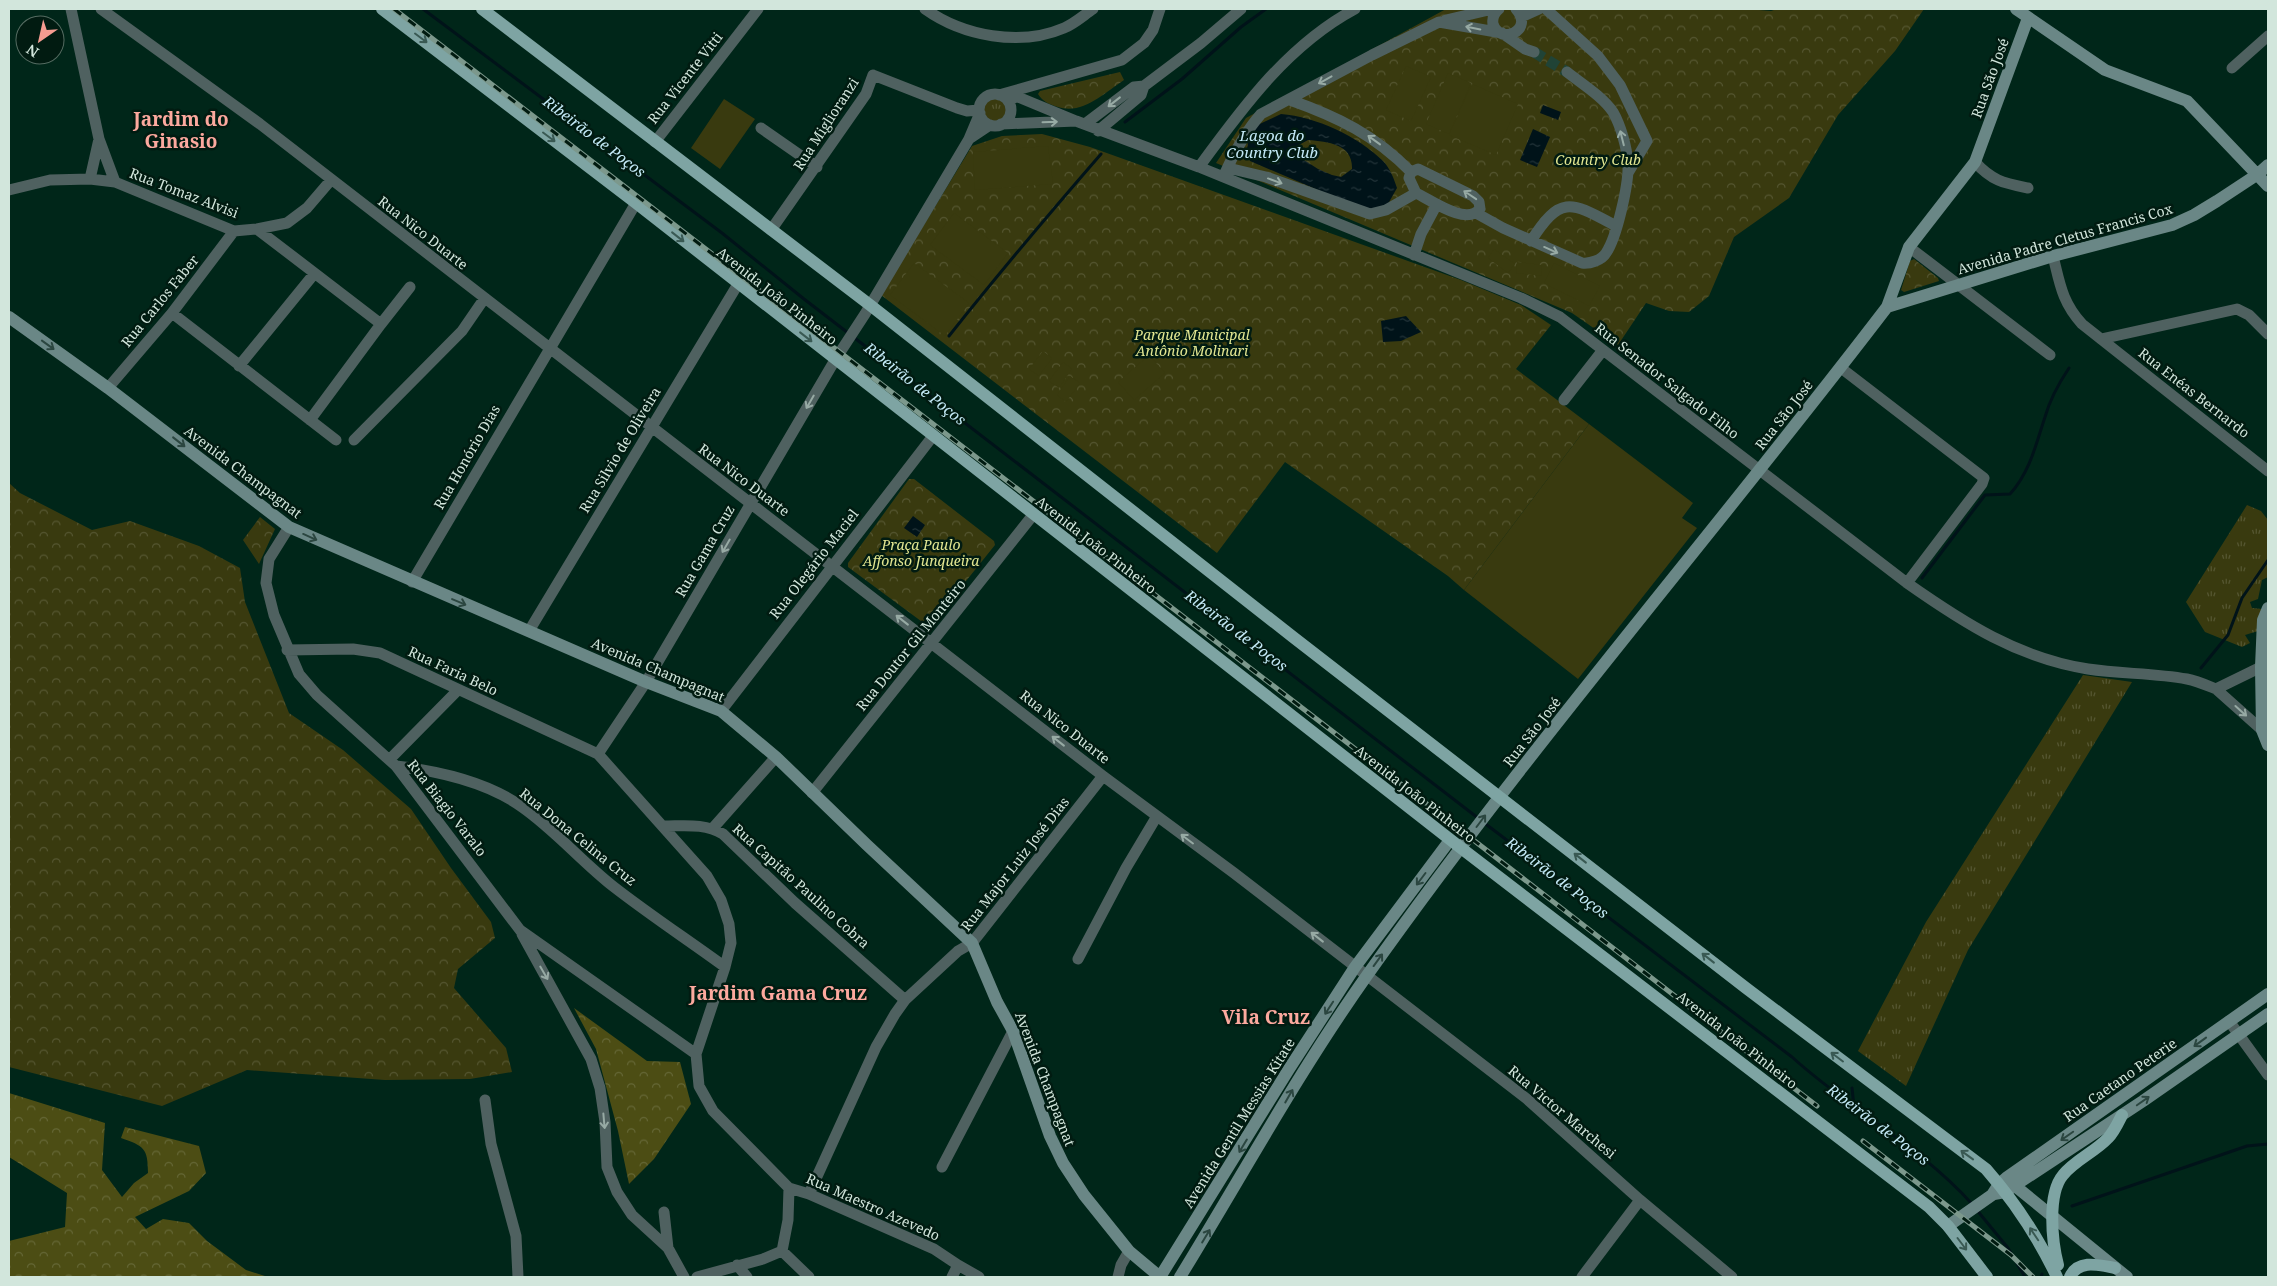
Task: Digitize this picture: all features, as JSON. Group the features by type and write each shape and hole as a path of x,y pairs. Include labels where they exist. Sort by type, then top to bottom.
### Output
{"main road":[{"name":"Avenida João Pinheiro","path":"382,9 636,203 1455,844 1748,1067 1935,1213 1948,1226 1987,1277"},
{"path":"482,9 870,305 1293,637 1496,801 1986,1170 2044,1248 2059,1277"},
{"path":"2059,1277 2054,1252 2052,1215 2056,1187 2064,1174 2108,1138 2122,1115"},
{"path":"2070,1277 2073,1271 2084,1265 2097,1264 2115,1268"}],"street":[{"path":"72,9 99,139 115,182"},
{"name":"Rua Nico Duarte","path":"102,9 260,124 1103,776 1367,976"},
{"name":"Rua Vicente Vitti","path":"655,142 758,9"},
{"path":"925,9 957,28 1006,38 1040,36 1066,28 1093,9"},
{"path":"1160,9 1153,30 1144,43 1122,60 1003,97 985,98 979,112 985,122 996,124 1080,123 1134,87 1144,86 1201,43 1241,9"},
{"path":"1333,20 1340,9"},
{"path":"1199,167 1244,106 1268,78 1299,47 1333,20 1355,9"},
{"path":"1416,193 1386,210 1370,214 1266,177 1226,173 1238,144 1262,114 1372,55 1439,22 1493,9"},
{"path":"1498,9 1493,20 1495,28 1525,49 1534,52"},
{"path":"1439,22 1511,34 1518,30 1519,13 1540,9"},
{"path":"1546,9 1598,56 1624,93 1647,141 1628,173"},
{"path":"2016,9 2105,70 2187,102 2268,186"},
{"name":"Rua São José","path":"1455,844 1470,836 1841,368 1887,307 1909,247 1975,162 2028,18"},
{"path":"2232,68 2268,36"},
{"path":"1476,213 1480,209 1479,202 1468,192 1420,170 1416,169 1411,172 1410,184 1416,193 1463,215 1476,213 1532,241 1587,264 1597,260 1606,253 1625,194 1628,162 1613,113 1603,100 1566,72"},
{"name":"Rua Miglioranzi","path":"771,230 817,167 866,94 873,75 957,108 979,112"},
{"path":"1098,131 1141,96 1144,86"},
{"path":"969,138 996,124 1010,113 1003,97"},
{"name":"Rua Senador Salgado Filho","path":"1003,97 1018,97 1098,131 1199,167 1226,173 1414,255 1521,298 1560,317 1907,583 1953,616 2005,645 2042,658 2087,669 2188,679 2216,689"},
{"path":"1290,100 1322,112 1360,130 1393,154 1411,172"},
{"name":"Rua Gama Cruz","path":"598,754 646,682 844,344 870,305 969,138 979,112"},
{"path":"761,128 817,167"},
{"path":"90,180 99,139"},
{"path":"1975,162 1986,174 2000,182 2028,188"},
{"name":"Avenida Padre Cletus Francis Cox","path":"1887,307 2053,256 2172,225 2194,215 2258,174 2268,165"},
{"name":"Rua Tomaz Alvisi","path":"9,190 50,180 115,182 234,231 287,223 307,208 330,180"},
{"name":"Rua Honório Dias","path":"412,582 548,348 636,203"},
{"path":"1414,255 1421,234 1437,204"},
{"path":"1532,241 1543,223 1554,211 1567,206 1585,211 1616,226"},
{"path":"257,229 381,324"},
{"name":"Rua Carlos Faber","path":"108,388 172,313 234,231"},
{"path":"1909,247 2050,355"},
{"name":"Rua Enéas Bernardo","path":"2053,256 2062,295 2069,310 2101,339 2268,471"},
{"path":"239,366 314,274"},
{"name":"Rua Silvio de Oliveira","path":"529,631 738,284"},
{"path":"310,420 410,287"},
{"path":"354,440 462,331 484,299"},
{"name":"Rua Enéas Bernardo","path":"2101,339 2237,309 2250,315 2268,334"},
{"path":"172,313 336,440"},
{"name":"Avenida Champagnat","path":"9,317 108,388 289,527 646,682 720,711 776,757 972,943 997,1002 1013,1030 1050,1136 1062,1163 1084,1195 1129,1251 1160,1277"},
{"path":"1564,400 1603,350"},
{"path":"1841,368 1984,478 1982,484 1907,583"},
{"name":"Rua Olegário Maciel","path":"720,711 932,436"},
{"name":"Rua Doutor Gil Monteiro","path":"812,793 1033,515"},
{"name":"Rua Biagio Varalo","path":"289,527 269,559 266,583 274,615 287,650 299,674 317,695 393,763 520,930 696,1054"},
{"path":"2268,608 2263,620 2260,667 2262,730 2268,745"},
{"name":"Rua Faria Belo","path":"287,650 353,649 380,653 598,754"},
{"path":"2260,667 2216,689 2262,730"},
{"path":"393,763 458,690"},
{"path":"598,754 707,876 721,900 729,924 731,943 696,1054 699,1086 705,1100 726,1125 789,1188 788,1220 782,1251"},
{"path":"713,828 776,757"},
{"name":"Rua Dona Celina Cruz","path":"393,763 428,770 462,780 496,792 521,806 614,886 725,967"},
{"name":"Rua Major Luiz José Dias","path":"809,1194 876,1047 895,1014 905,1000 958,951 972,943 1103,776"},
{"path":"1078,959 1126,868 1157,816"},
{"name":"Rua Capitão Paulino Cobra","path":"664,826 713,828 723,834 795,903 905,1000"},
{"name":"Avenida Gentil Messias Kitate","path":"1160,1277 1289,1070 1356,967 1455,844"},
{"name":"Avenida Gentil Messias Kitate","path":"1180,1277 1241,1178 1300,1076 1455,844"},
{"path":"520,930 591,1059 601,1097 605,1122 607,1166 617,1192 632,1215 668,1248 684,1277"},
{"name":"Rua Victor Marchesi","path":"1367,976 1527,1099 1640,1200 1732,1277"},
{"name":"Rua Caetano Peterie","path":"1948,1226 2268,994"},
{"name":"Rua Caetano Peterie","path":"2000,1189 2122,1115 2268,1014"},
{"path":"2229,1021 2268,1075"},
{"path":"942,1167 1013,1030"},
{"path":"1289,1070 1300,1076"},
{"path":"486,1100 491,1144 516,1236 518,1277"},
{"path":"1228,1170 1241,1178"},
{"name":"Rua Maestro Azevedo","path":"789,1188 809,1194 934,1248 979,1277"},
{"path":"2000,1189 2052,1215 2127,1277"},
{"path":"1582,1277 1640,1200"},
{"path":"664,1212 668,1248"},
{"path":"697,1277 763,1259 782,1251"},
{"path":"782,1251 809,1277"},
{"path":"1118,1277 1129,1251"},
{"path":"737,1265 747,1277"},
{"path":"952,1277 958,1265"}],"green space":[{"name":"Country Club","path":"1446,9 1747,9 1771,11 1777,9 1924,9 1895,51 1838,115 1789,198 1734,237 1709,296 1689,312 1669,311 1646,303 1618,345 1572,313 1216,163 1246,118"},
{"path":"1406,66 1431,77 1411,121 1386,110"},
{"path":"1120,72 1124,80 1093,101 1076,108 1067,109 1052,105 1044,101 1038,94 1040,91"},
{"path":"1448,73 1471,83 1449,134 1426,124"},
{"path":"1472,84 1518,104 1496,155 1449,135"},
{"path":"724,99 755,119 720,169 691,148"},
{"path":"995,99 1003,102 1006,110 1003,118 995,121 987,118 984,110 987,102"},
{"name":"Parque Municipal Antônio Molinari","path":"1042,134 1090,147 1461,280 1521,305 1551,325 1516,369 1589,424 1464,590 1448,576 1285,462 1217,553 881,295 972,146 1002,136"},
{"path":"1048,146 1053,184 975,190 973,152"},
{"path":"954,213 1008,253 984,285 930,245"},
{"path":"1494,249 1515,264 1508,273 1488,258"},
{"path":"1914,259 1938,278 1939,281 1904,292 1901,290 1910,261"},
{"path":"1517,262 1542,265 1541,276 1516,273"},
{"path":"914,263 969,303 945,336 890,295"},
{"path":"1554,263 1600,286 1589,306 1544,283"},
{"path":"1043,351 1052,358 1039,376 1029,369"},
{"path":"1149,355 1165,373 1134,400 1118,382"},
{"path":"1063,362 1072,369 1059,388 1049,381"},
{"path":"1070,376 1080,383 1066,402 1057,395"},
{"path":"1589,424 1693,503 1682,518 1697,528 1578,679 1464,590"},
{"name":"Praça Paulo Affonso Junqueira","path":"909,479 914,479 994,541 995,545 929,627 848,567 848,563"},
{"path":"9,483 20,493 92,530 130,521 199,546 240,568 245,602 289,713 343,750 411,809 491,922 495,938 458,969 454,988 506,1048 512,1072 470,1079 385,1080 247,1070 162,1106 9,1067"},
{"path":"2247,505 2261,511 2268,520 2268,577 2262,580 2258,599 2250,602 2252,608 2262,609 2258,631 2245,635 2250,643 2242,647 2205,632 2186,602"},
{"path":"260,517 275,529 259,564 243,540"},
{"path":"2083,675 2132,682 1968,950 1906,1086 1858,1051 1926,922"},
{"path":"574,1008 647,1061 680,1062 691,1104 654,1159 629,1184 618,1131 596,1049"},
{"path":"9,1093 105,1123 102,1170 122,1197 134,1183 148,1173 146,1153 143,1149 135,1143 121,1138 125,1127 199,1146 206,1173 189,1191 135,1217 146,1229 163,1219 189,1223 207,1241 246,1270 268,1277 9,1277 9,1241 65,1227 67,1193 9,1157"}],"water":[{"path":"1543,105 1561,112 1558,120 1540,113"},
{"name":"Lagoa do Country Club","path":"1281,114 1308,119 1336,129 1373,152 1383,161 1388,167 1397,188 1388,204 1367,211 1250,161 1247,149 1251,128","holes":["1308,140 1331,143 1344,149 1351,161 1352,169 1341,177 1318,169 1301,158 1297,146"]},
{"path":"1533,129 1550,137 1537,167 1520,160"},
{"path":"1406,316 1421,332 1401,341 1383,342 1381,321"},
{"path":"913,516 925,525 917,537 904,528"}],"waterway":[{"name":"Ribeirão de Poços","path":"423,9 722,233 804,299 1478,818"},
{"path":"1125,122 1182,79 1241,27 1266,9"},
{"path":"949,336 1101,154"},
{"path":"1922,578 1985,495 2010,494 2017,485 2032,457 2052,398 2069,368"},
{"path":"2201,668 2228,635 2242,598 2268,560"},
{"name":"Ribeirão de Poços","path":"1483,822 1907,1146 1952,1183 1972,1204"},
{"path":"1852,1088 1854,1107"},
{"path":"2072,1206 2247,1146 2268,1144"},
{"name":"Ribeirão de Poços","path":"1976,1209 2008,1248 2025,1277"}],"tunnel":[{"path":"1534,52 1567,72"}],"railway":[{"path":"394,9 1358,751"},
{"path":"1401,784 1817,1106"},
{"path":"1863,1141 2011,1255 2033,1277"}],"district":[{"name":"Jardim do Ginasio","path":"181,130"},
{"name":"Jardim Gama Cruz","path":"778,993"},
{"name":"Vila Cruz","path":"1266,1017"}]}
